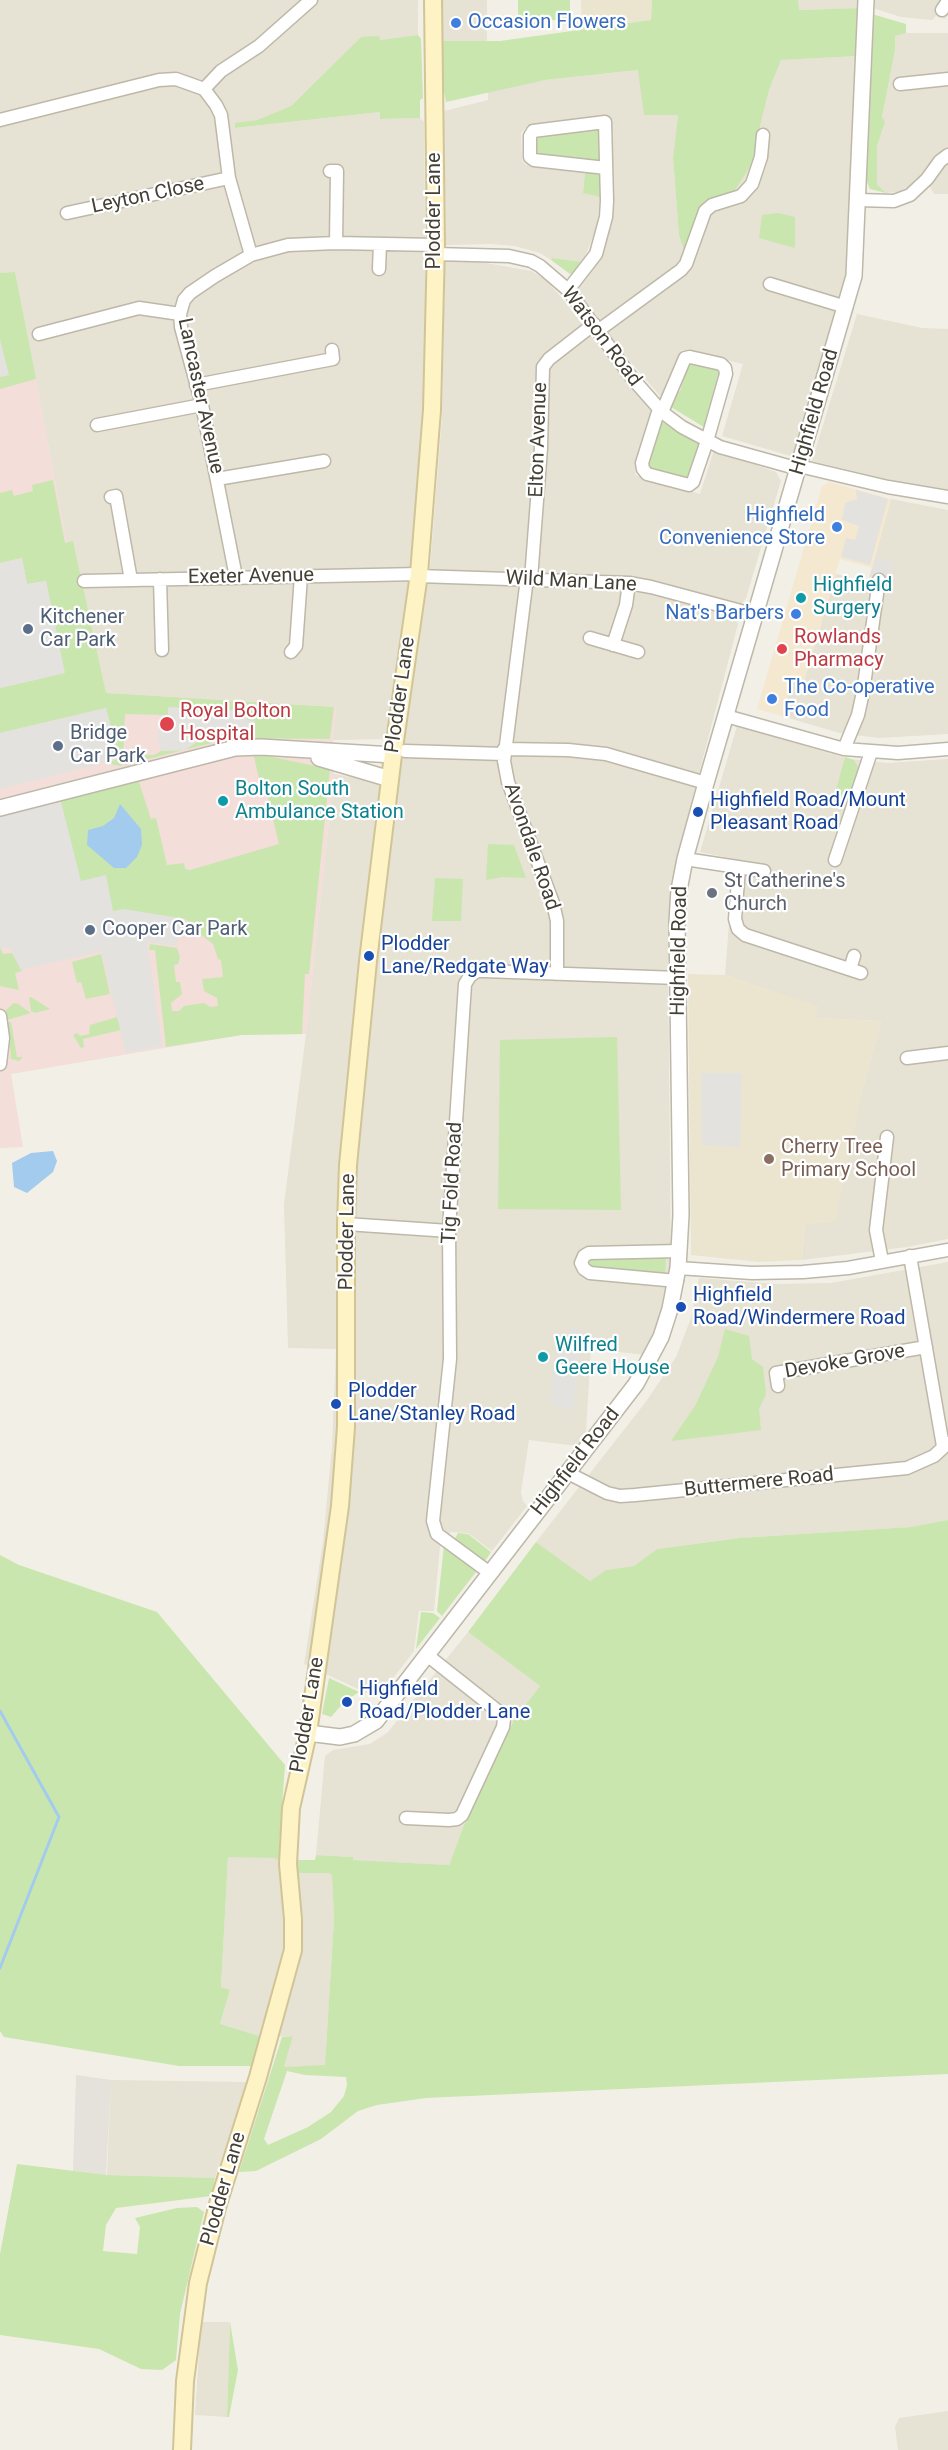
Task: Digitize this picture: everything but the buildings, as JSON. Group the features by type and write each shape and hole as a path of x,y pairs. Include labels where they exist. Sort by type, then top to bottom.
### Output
{"main road":[{"name":"Plodder Lane","path":"182,2450 185,2381 198,2283 218,2204 258,2077 293,1950 288,1864 290,1822 294,1789 308,1733 310,1707 333,1563 346,1427 348,1166 367,969 390,779 399,753 419,575 432,410 436,249 433,0"}],"street":[{"path":"204,89 225,68 263,43 311,0"},
{"name":"Highfield Road","path":"308,1733 340,1737 365,1729 376,1721 568,1473 643,1371 661,1337 677,1274 681,1215 678,912 685,859 854,276 866,0"},
{"path":"0,120 159,80 176,79 204,89 221,115 229,178 251,255"},
{"path":"900,84 919,86 948,79"},
{"path":"568,290 596,254 603,234 607,201 605,122 533,131 530,136 530,157 534,160 606,168"},
{"name":"Elton Avenue","path":"529,579 541,448 542,372 546,362 681,270 686,264 705,211 712,205 741,196 752,184 761,157 763,135"},
{"path":"858,200 894,201 910,195 948,154"},
{"path":"330,171 337,171 336,243"},
{"name":"Leyton Close","path":"67,213 229,178"},
{"path":"379,269 380,244"},
{"name":"Lancaster Avenue","path":"236,578 202,405 181,327 180,314 184,300 190,293 215,276 251,255 288,245 380,244 436,249"},
{"name":"Watson Road","path":"436,249 520,258 540,266 568,290 632,378 661,411 682,427 707,441 734,452 888,487 948,497"},
{"path":"770,284 846,307"},
{"path":"39,334 139,308 180,314"},
{"path":"196,385 333,359 332,350"},
{"name":"Watson Road","path":"690,357 721,364 725,368 726,374 707,441 693,482 689,485 647,474 643,470 642,463 661,411 685,358 690,357"},
{"path":"97,425 202,405"},
{"path":"217,479 324,461"},
{"path":"111,497 116,496 131,580"},
{"name":"Exeter Avenue","path":"84,581 419,575"},
{"name":"Wild Man Lane","path":"419,575 629,583 756,615"},
{"path":"291,652 296,646 301,576"},
{"path":"159,579 162,650"},
{"name":"Avondale Road","path":"529,579 504,751 508,782 554,903 557,921 557,974"},
{"path":"844,748 858,715 863,692 879,580"},
{"path":"614,645 626,605 629,583"},
{"path":"590,638 638,652"},
{"path":"726,716 844,748 872,753 948,749"},
{"path":"0,808 235,748 261,747 296,751 399,753 568,750 606,754 706,783"},
{"path":"296,751 390,779"},
{"path":"835,860 872,753"},
{"path":"685,859 764,871"},
{"path":"739,868 735,920 738,929 745,935 789,943 855,971 854,956"},
{"name":"Tig Fold Road","path":"490,1573 437,1534 433,1521 450,1359 449,1231 465,984 477,971 678,978"},
{"path":"0,1016 3,1038 0,1064"},
{"path":"907,1058 948,1053"},
{"path":"882,1261 876,1230 887,1137"},
{"path":"346,1224 449,1231"},
{"path":"679,1251 589,1253 584,1256 581,1263 590,1273 803,1272 948,1250"},
{"path":"910,1256 946,1444"},
{"name":"Devoke Grove","path":"778,1386 776,1373 926,1347"},
{"name":"Buttermere Road","path":"568,1473 607,1493 620,1496 906,1468 934,1456 946,1444"},
{"path":"406,1818 449,1820 457,1819 462,1815 503,1727 504,1719 498,1712 427,1655"}],"shaded area":[{"path":"0,0 418,0 418,35 380,40 361,37 291,106 257,120 235,124 236,128 380,112 380,119 420,118 424,122 427,401 415,564 389,739 333,740 336,707 106,693 73,541 67,543 15,272 0,273"},
{"path":"441,0 487,0 487,41 443,41"},
{"path":"581,0 652,0 651,20 582,30"},
{"path":"798,0 859,0 859,8 798,10"},
{"path":"874,0 948,0 948,15 945,19 936,16 932,20 901,17 873,8"},
{"path":"906,33 948,33 948,194 934,194 930,187 919,178 897,192 886,193 877,186 877,146 884,125 882,117 895,50 895,36"},
{"path":"857,56 849,282 801,459 722,436 743,364 681,350 667,404 605,332 575,289 599,260 611,225 609,117 527,126 521,133 522,161 526,165 585,171 583,192 600,197 597,226 583,262 553,258 551,260 540,253 515,246 446,245 444,111 488,100 488,91 545,80 639,70 644,115 678,114 673,158 679,235 758,134 769,90 781,60"},
{"path":"445,261 480,262 531,271 546,280 628,384 656,409 635,475 700,494 714,450 776,472 781,481 746,598 733,615 738,624 678,853 671,888 668,967 671,1272 662,1311 646,1355 591,1349 585,1447 529,1440 521,1492 527,1506 492,1551 468,1533 451,1532 448,1535 440,1546 434,1611 419,1611 414,1651 378,1698 304,1664 323,1542 332,1447 336,1349 288,1348 284,1204 306,1034 334,774 398,786 430,568 442,418"},
{"name":"Royal Bolton Hospital","path":"15,272 67,542 73,541 106,693 337,707 333,740 334,774 306,1034 241,1035 11,1074 23,1147 0,1148 0,273"},
{"path":"857,314 922,328 948,329 948,490 900,482 812,461"},
{"path":"0,340 9,375 0,377"},
{"path":"829,482 891,499 872,568 840,559 804,682 793,679 782,716 757,709 822,486"},
{"path":"856,490 888,499 870,565 841,557 846,538 855,540 859,526 842,520 845,503 857,499"},
{"path":"891,499 948,510 948,734 879,738 839,733 782,716 793,678 804,681 836,574 868,582"},
{"path":"875,557 893,562 888,579 871,574"},
{"name":"Kitchener Car Park","path":"22,558 27,584 46,581 65,673 0,688 0,563"},
{"path":"168,707 247,711 247,720 255,721 255,733 228,731 210,733 185,750 161,751 158,741 160,715 168,715"},
{"name":"Bridge Car Park","path":"106,708 119,759 0,789 0,733"},
{"path":"737,726 849,759 888,763 948,759 948,1239 907,1247 802,1260 805,1224 861,1096 881,1021 815,1018 818,1007 725,975 734,859 700,852"},
{"name":"Cooper Car Park","path":"60,798 81,881 106,875 113,911 124,909 185,919 176,946 147,942 162,1046 126,1053 101,951 21,970 10,948 0,948 0,813"},
{"name":"Cherry Tree Primary School","path":"688,974 725,975 819,1007 816,1018 881,1021 861,1096 835,1222 805,1224 802,1260 758,1262 691,1255"},
{"path":"701,1073 742,1073 740,1147 702,1145"},
{"path":"948,1262 948,1520 911,1527 740,1538 657,1549 634,1566 606,1570 590,1581 536,1542 645,1403 676,1357 691,1318 699,1278 776,1284 831,1283"},
{"path":"570,1327 582,1329 574,1410 550,1405 557,1341 568,1342"},
{"path":"468,1632 540,1686 514,1720 464,1825 449,1865 353,1860 353,1857 316,1855 325,1756 333,1750 370,1744 388,1732"},
{"path":"228,1856 276,1858 298,1873 329,1873 332,1876 334,1919 325,2066 284,2067 293,2036 262,2037 220,2025 230,1990 221,1987"},
{"path":"76,2075 111,2080 106,2175 73,2171"},
{"path":"111,2080 247,2082 215,2178 107,2175"},
{"path":"201,2322 230,2322 227,2417 195,2415"},
{"path":"948,2411 948,2450 898,2450 895,2427 899,2418"}],"green space":[{"path":"518,0 570,0 570,20 518,20"},
{"path":"652,0 798,0 799,10 859,8 857,56 781,60 769,90 758,134 757,156 733,193 720,196 685,252 679,235 673,158 678,115 644,115 638,70 545,80 446,102 443,86 443,41 500,41 651,20"},
{"path":"872,14 906,24 906,33 895,36 895,50 882,117 885,122 877,146 877,185 886,193 870,189 866,180"},
{"path":"418,35 421,39 423,98 420,100 420,118 380,119 380,112 235,128 235,123 257,120 291,106 361,37 379,36 380,40"},
{"path":"595,126 600,129 600,163 591,164 586,159 536,154 536,136 591,130"},
{"path":"585,171 599,175 600,197 583,193"},
{"path":"778,213 795,217 795,248 759,238 762,215"},
{"path":"552,258 583,262 575,273 570,274 551,260"},
{"path":"15,272 36,379 0,389 0,377 8,375 0,340 0,273"},
{"path":"691,362 719,371 707,415 710,421 707,429 671,407 674,393 680,391"},
{"path":"659,420 702,446 688,480 652,472 647,465"},
{"path":"53,480 65,543 73,541 106,693 334,707 330,739 227,738 228,731 255,732 247,720 168,708 168,715 125,714 123,759 141,760 142,755 184,750 120,766 105,763 119,759 106,708 0,733 0,688 64,673 46,581 27,584 22,558 0,563 0,493 12,490 14,496 33,491 32,485"},
{"path":"210,733 212,734 212,743 186,750"},
{"path":"253,753 330,769 309,974 305,974 302,1034 242,1035 166,1047 155,950 149,950 150,944 177,948 180,957 178,964 174,965 176,982 180,982 182,994 171,1003 172,1011 179,1011 184,1006 204,1003 210,1007 218,1006 217,998 204,991 202,979 223,977 221,960 218,959 213,944 198,932 186,928 188,921 185,919 113,911 81,881 0,815 154,775 153,778 139,782 151,819 156,818 167,865 184,863 185,869 190,870 279,844 263,777 259,778"},
{"path":"845,757 854,760 858,767 849,797 835,794"},
{"path":"488,844 514,845 526,878 503,877 486,880"},
{"path":"435,878 463,879 461,921 432,921"},
{"path":"0,947 3,954 12,953 22,971 15,973 19,990 0,986"},
{"path":"101,954 110,994 86,999 81,982 77,983 72,962"},
{"path":"31,997 50,1009 35,1013 31,1011 29,998"},
{"path":"14,1003 31,1013 7,1020 6,1010"},
{"path":"117,1017 121,1030 83,1039 84,1047 81,1048 73,1035 89,1034 90,1025"},
{"path":"8,1022 11,1022 17,1057 23,1057 19,1061 11,1059"},
{"path":"617,1037 621,1210 498,1209 500,1040"},
{"path":"666,1256 665,1275 589,1268 586,1262 592,1258"},
{"path":"725,1329 749,1336 752,1359 763,1367 766,1394 759,1409 761,1430 671,1441 695,1406 718,1357"},
{"path":"948,1520 948,2074 426,2098 377,2105 358,2111 321,2139 256,2171 239,2172 282,2037 293,2036 284,2067 325,2065 334,1919 332,1876 329,1873 298,1873 275,1858 228,1857 221,1987 230,1990 220,2024 262,2037 253,2066 179,2066 4,2037 0,2031 0,1555 19,1565 157,1612 285,1765 279,1846 298,1860 315,1860 316,1855 353,1857 353,1860 449,1865 464,1825 514,1720 540,1686 468,1632 536,1542 590,1581 606,1570 634,1566 657,1549 740,1538 911,1527","holes":["287,2071 305,2075 346,2077 347,2085 344,2096 331,2112 308,2127 268,2145 264,2139"]},
{"path":"458,1533 468,1534 491,1552 485,1561 454,1540"},
{"path":"444,1545 476,1572 442,1616 437,1611"},
{"path":"421,1612 433,1613 440,1618 416,1649"},
{"path":"329,1678 359,1692 345,1701 331,1717 322,1714"},
{"path":"17,2164 107,2175 215,2178 211,2196 116,2208 106,2225 103,2251 137,2254 140,2227 135,2218 177,2208 197,2207 204,2212 180,2314 176,2360 162,2370 141,2369 99,2349 0,2335 0,2254"},
{"path":"230,2322 238,2370 229,2417 227,2417"}],"water":[{"path":"120,804 141,829 142,845 137,857 126,868 114,868 87,845 88,830 103,826 114,818"},
{"path":"53,1151 57,1161 53,1172 27,1193 14,1187 12,1163 31,1153"}],"waterway":[{"path":"0,1711 59,1817 0,1968"}],"place":[{"name":"Occasion Flowers","path":"456,23"},
{"name":"Highfield Convenience Store","path":"837,527"},
{"name":"Highfield Surgery","path":"801,598"},
{"name":"Nat's Barbers","path":"796,614"},
{"name":"Kitchener Car Park","path":"28,629"},
{"name":"Rowlands Pharmacy","path":"782,649"},
{"name":"The Co-operative Food","path":"772,699"},
{"name":"Royal Bolton Hospital","path":"167,724"},
{"name":"Bridge Car Park","path":"58,746"},
{"name":"Bolton South Ambulance Station","path":"223,801"},
{"name":"Highfield Road/Mount Pleasant Road","path":"698,812"},
{"name":"St Catherine's Church","path":"712,893"},
{"name":"Cooper Car Park","path":"90,930"},
{"name":"Plodder Lane/Redgate Way","path":"369,956"},
{"name":"Cherry Tree Primary School","path":"769,1159"},
{"name":"Highfield Road/Windermere Road","path":"681,1307"},
{"name":"Wilfred Geere House","path":"543,1357"},
{"name":"Plodder Lane/Stanley Road","path":"336,1404"},
{"name":"Highfield Road/Plodder Lane","path":"347,1702"}]}
